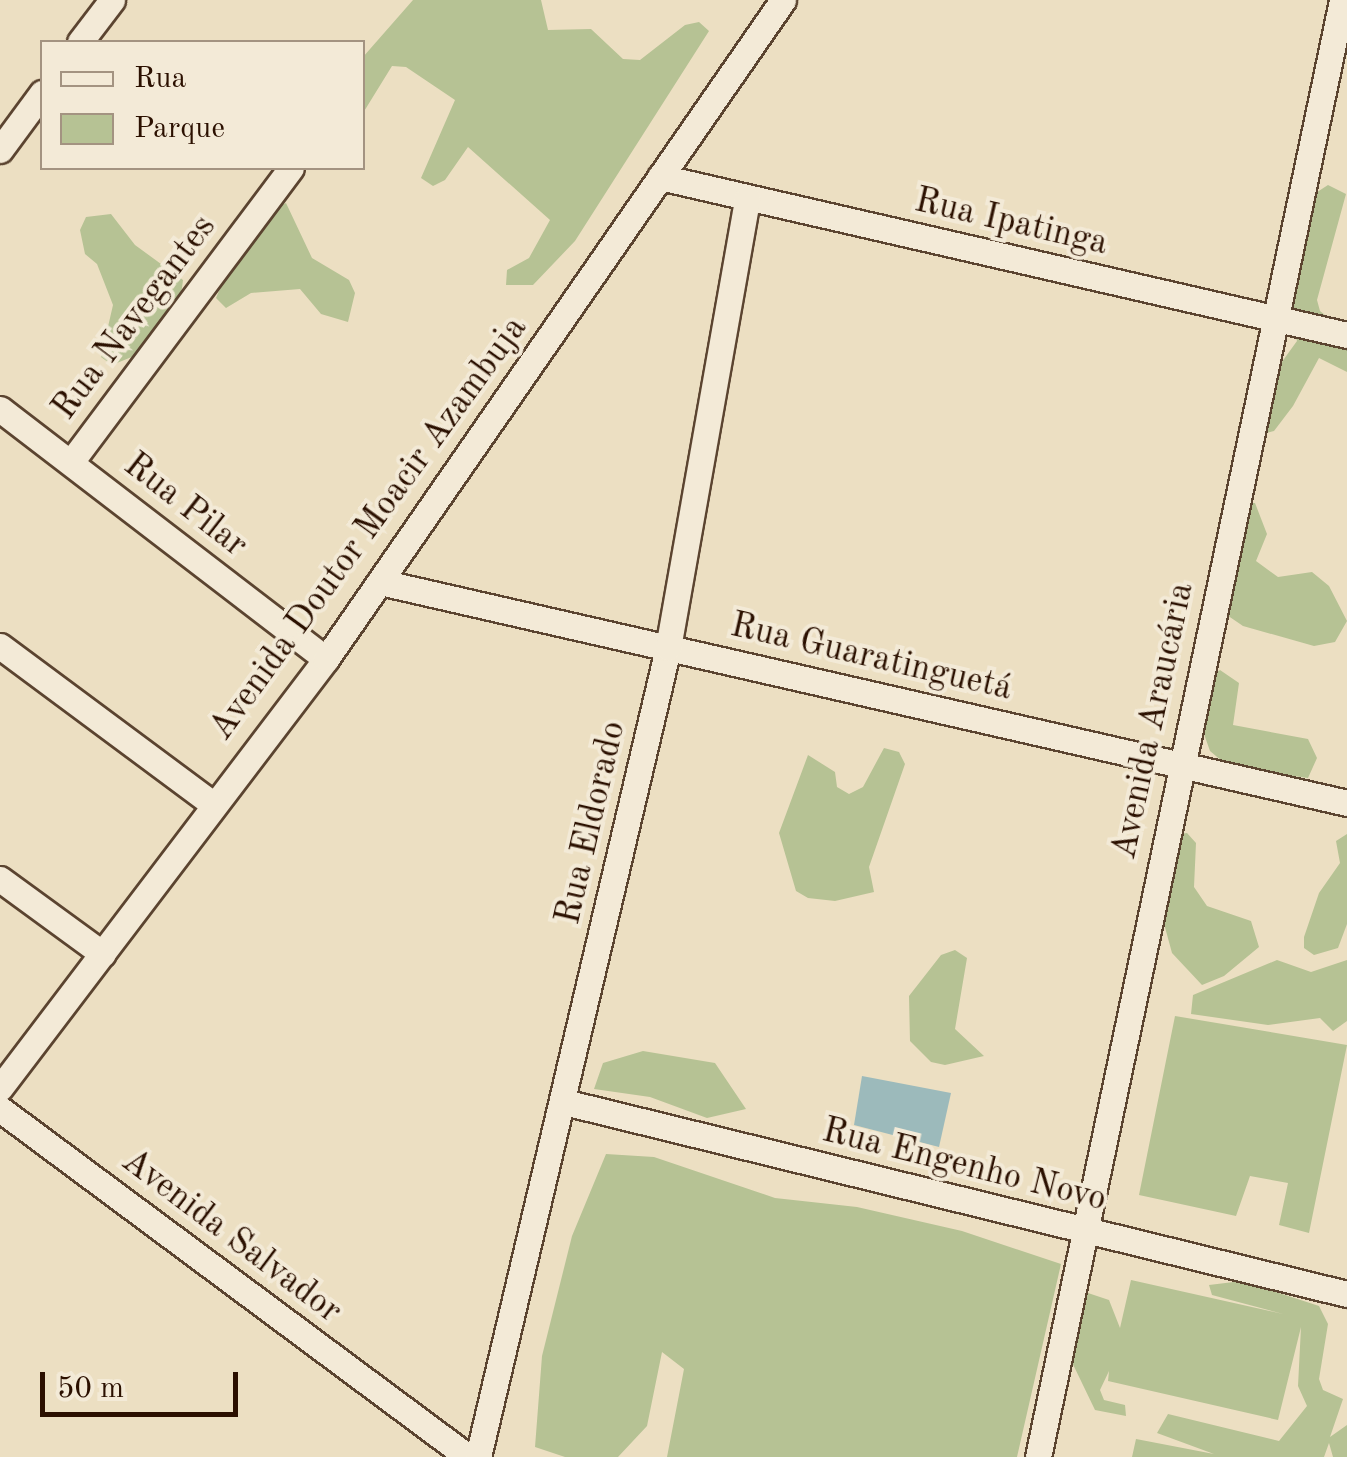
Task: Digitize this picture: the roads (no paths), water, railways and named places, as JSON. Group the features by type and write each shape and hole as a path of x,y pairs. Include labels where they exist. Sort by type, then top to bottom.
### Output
{"street":[{"path":"82,40 112,0"},
{"name":"Avenida Doutor Moacir Azambuja","path":"0,1088 326,658 782,0"},
{"name":"Avenida Araucária","path":"1038,1457 1342,0"},
{"path":"0,150 40,96"},
{"name":"Rua Navegantes","path":"70,462 289,170"},
{"name":"Rua Ipatinga","path":"660,176 1347,335"},
{"name":"Rua Eldorado","path":"478,1457 668,648 747,198"},
{"name":"Rua Pilar","path":"0,410 326,658"},
{"name":"Rua Guaratinguetá","path":"380,582 1347,802"},
{"path":"0,646 214,804"},
{"path":"0,878 103,954"},
{"name":"Rua Engenho Novo","path":"564,1102 1082,1233 1347,1294"},
{"name":"Avenida Salvador","path":"0,1109 468,1457"}],"water":[{"path":"862,1076 951,1093 939,1147 854,1125"}]}
